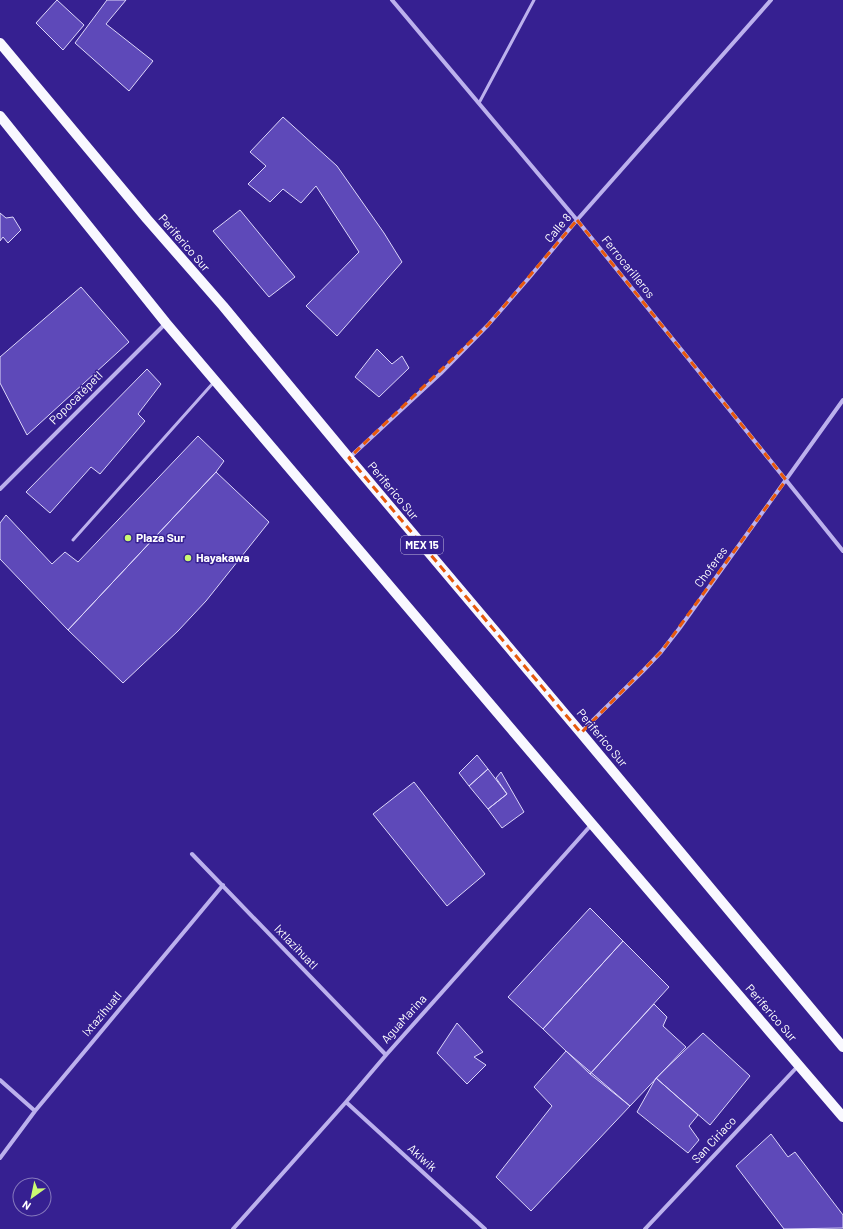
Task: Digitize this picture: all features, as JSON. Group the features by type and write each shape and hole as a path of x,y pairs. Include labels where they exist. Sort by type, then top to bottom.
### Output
{"main road":[{"name":"Periferico Sur","path":"0,43 147,220 223,306 842,1044"},
{"name":"Periferico Sur","path":"0,116 166,323 843,1117"}],"street":[{"name":"Ferrocarilleros","path":"392,0 578,220 843,550"},
{"name":"Calle 8","path":"349,458 441,373 488,325 771,0"},
{"name":"Popocatépetl","path":"0,489 166,323"},
{"name":"Choferes","path":"581,732 661,652 843,400"},
{"name":"AguaMarina","path":"233,1229 346,1102 386,1054 592,824"},
{"name":"Ixtlazihuatl","path":"192,854 386,1054"},
{"name":"Ixtazihuatl","path":"0,1158 35,1111 223,885"},
{"name":"San Ciriaco","path":"645,1229 798,1065"},
{"path":"0,1080 35,1111"},
{"name":"Akiwik","path":"346,1102 485,1229"}],"lane":[{"path":"479,103 534,0"},
{"path":"73,540 216,381"}],"highlighted area":[{"path":"577,220 786,480 661,652 581,733 349,458 488,325"}],"building":[{"path":"57,0 84,25 63,50 36,23"},
{"path":"107,0 126,0 106,24 153,61 129,91 75,43"},
{"path":"283,117 337,166 384,233 402,262 337,336 306,306 359,252 316,186 301,203 283,189 270,202 248,184 266,166 250,152"},
{"path":"240,210 295,277 269,297 213,231"},
{"path":"0,213 6,218 13,217 21,230 8,243 3,237 0,241"},
{"path":"81,287 129,342 27,435 0,383 0,357"},
{"path":"377,349 392,364 402,356 409,368 379,397 355,377"},
{"path":"147,369 161,384 138,414 145,421 100,474 91,467 50,513 26,492"},
{"name":"Plaza Sur","path":"198,436 224,461 216,472 68,630 0,559 0,523 6,515 52,564 65,552 78,562"},
{"name":"Hayakawa","path":"216,472 269,522 206,601 178,631 123,683 68,630"},
{"path":"477,755 488,769 469,786 459,773"},
{"path":"488,769 507,794 488,809 469,786"},
{"path":"501,772 524,812 502,828 488,809 507,794 496,778"},
{"path":"414,782 485,874 447,906 373,814"},
{"path":"590,908 623,941 543,1029 508,997"},
{"path":"623,941 669,987 590,1074 543,1029"},
{"path":"654,1004 667,1017 663,1026 686,1047 630,1106 590,1074"},
{"path":"457,1023 483,1052 474,1057 486,1065 467,1084 437,1053"},
{"path":"703,1033 750,1076 710,1125 656,1078"},
{"path":"566,1051 630,1106 531,1211 496,1177 552,1106 534,1087"},
{"path":"656,1078 698,1115 689,1126 699,1140 688,1153 637,1112"},
{"path":"771,1134 788,1157 795,1152 843,1215 843,1228 784,1229 736,1166"}],"place":[{"name":"Plaza Sur","path":"128,538"},
{"name":"Hayakawa","path":"188,558"}]}
